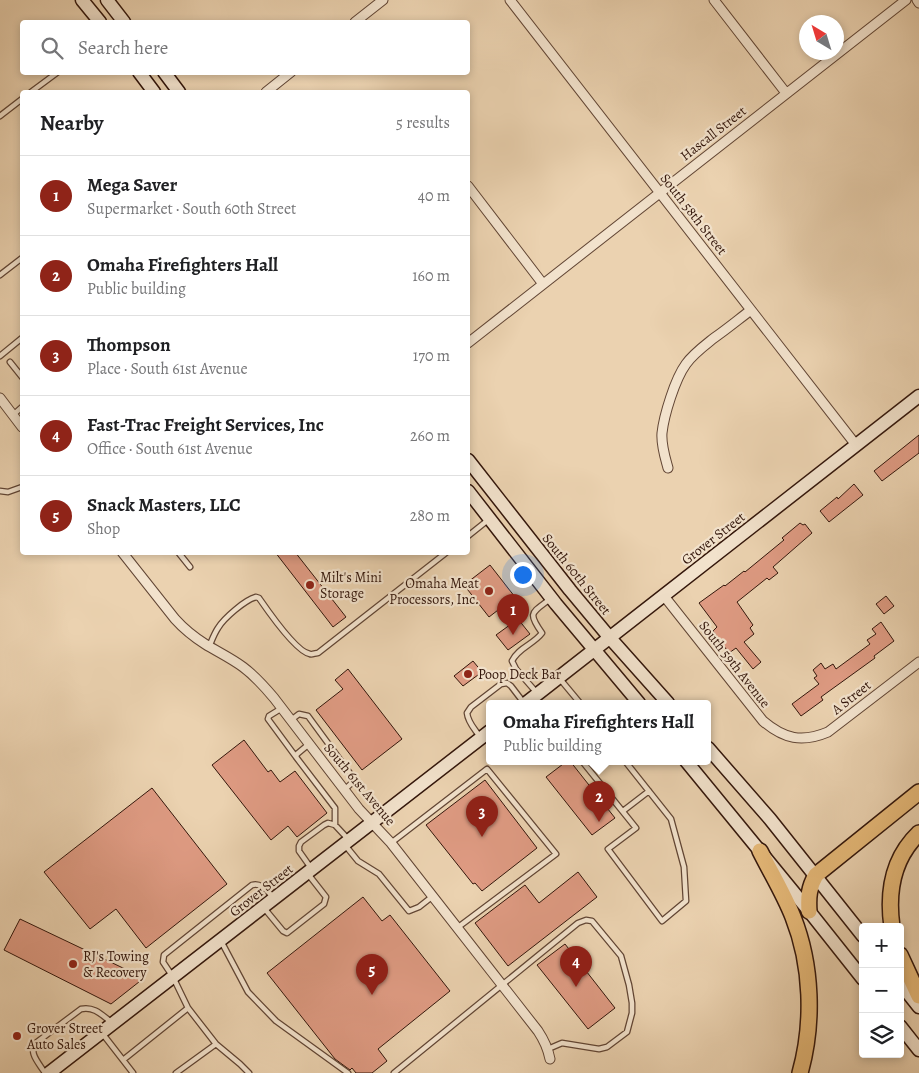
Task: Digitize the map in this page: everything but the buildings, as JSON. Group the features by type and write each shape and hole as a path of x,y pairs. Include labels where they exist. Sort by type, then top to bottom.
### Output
{"highway":[{"path":"810,911 808,899 810,886 816,875 919,792"},
{"path":"892,923 890,900 895,869 903,854 919,833"},
{"path":"760,851 786,901 798,932 802,949 809,1004 806,1045 800,1073"},
{"path":"904,964 919,996"}],"main road":[{"path":"82,0 98,20"},
{"path":"113,2 123,20"},
{"path":"141,75 152,90"},
{"path":"166,75 178,90"},
{"name":"Grover Street","path":"529,700 560,678 919,396"},
{"name":"South 60th Street","path":"470,463 570,590 665,700"},
{"path":"470,471 487,484"},
{"path":"470,494 636,700"},
{"name":"Grover Street","path":"49,1073 486,734"},
{"path":"711,751 770,819 859,931"},
{"path":"689,765 810,911 859,974"},
{"path":"904,988 919,1007"},
{"path":"904,1031 919,1050"}],"street":[{"path":"358,20 383,0"},
{"name":"South 58th Street","path":"510,0 856,445"},
{"path":"714,0 786,93"},
{"name":"Hascall Street","path":"470,341 906,0"},
{"path":"268,90 287,75"},
{"path":"470,189 543,284"},
{"path":"668,468 662,446 662,434 668,407 681,373 694,355 751,310"},
{"path":"0,398 20,424"},
{"name":"South 61st Avenue","path":"124,555 175,619 194,637 241,665 261,682 344,790 371,823 391,843 538,1031 548,1049 550,1059"},
{"name":"South 59th Avenue","path":"664,596 763,721 774,730 793,737"},
{"name":"A Street","path":"793,737 817,736 828,732 919,662"}],"lane":[{"path":"34,90 53,75"},
{"path":"0,116 20,101"},
{"path":"0,275 20,260"},
{"path":"1,353 20,339"},
{"path":"10,362 20,375"},
{"path":"13,415 20,410"},
{"path":"0,491 8,492 20,488"},
{"path":"470,534 489,519"},
{"path":"180,555 190,567"},
{"path":"209,646 218,626 243,604 256,597 259,598 299,649 310,654 318,653 443,555"},
{"path":"538,694 516,669 512,661 514,656 542,633 532,616 534,611 552,598"},
{"path":"560,678 578,700"},
{"path":"486,734 470,723 467,713 471,707 502,684 507,683 523,700"},
{"path":"282,708 269,716 268,719 334,808 335,825 358,861 380,874 409,911 419,907 433,896"},
{"path":"291,720 299,714 308,716 352,776 353,782 344,790"},
{"path":"296,757 309,744"},
{"path":"585,765 636,828 608,849 662,921 686,901 684,867 671,818 628,765"},
{"path":"391,843 487,769 556,854 457,928"},
{"path":"623,812 649,791"},
{"path":"264,907 283,931 287,933 324,904 326,898 299,851 299,846 324,825 328,823 335,825"},
{"path":"249,1073 216,1044 188,1008 164,962 164,955 255,884 263,887 274,899"},
{"path":"394,1073 578,924 586,920 592,921 621,956 632,1003 632,1013 627,1032 607,1047 599,1049 562,1043 548,1049"},
{"path":"220,940 248,992 276,1022 348,1073"},
{"path":"45,1073 32,1051 34,1045 81,1009 93,1008 112,1024"},
{"path":"123,1060 188,1008"},
{"path":"101,1032 133,1073"},
{"path":"176,1073 216,1044"}],"place":[{"name":"Milt's Mini Storage","path":"310,585"},
{"name":"Omaha Meat Processors, Inc.","path":"489,591"},
{"name":"Mega Saver","path":"513,635"},
{"name":"Poop Deck Bar","path":"468,674"},
{"name":"Omaha Firefighters Hall","path":"599,822"},
{"name":"Thompson","path":"482,837"},
{"name":"RJ's Towing & Recovery","path":"73,964"},
{"name":"Fast-Trac Freight Services, Inc","path":"576,987"},
{"name":"Snack Masters, LLC","path":"372,995"},
{"name":"Grover Street Auto Sales","path":"17,1036"}]}
